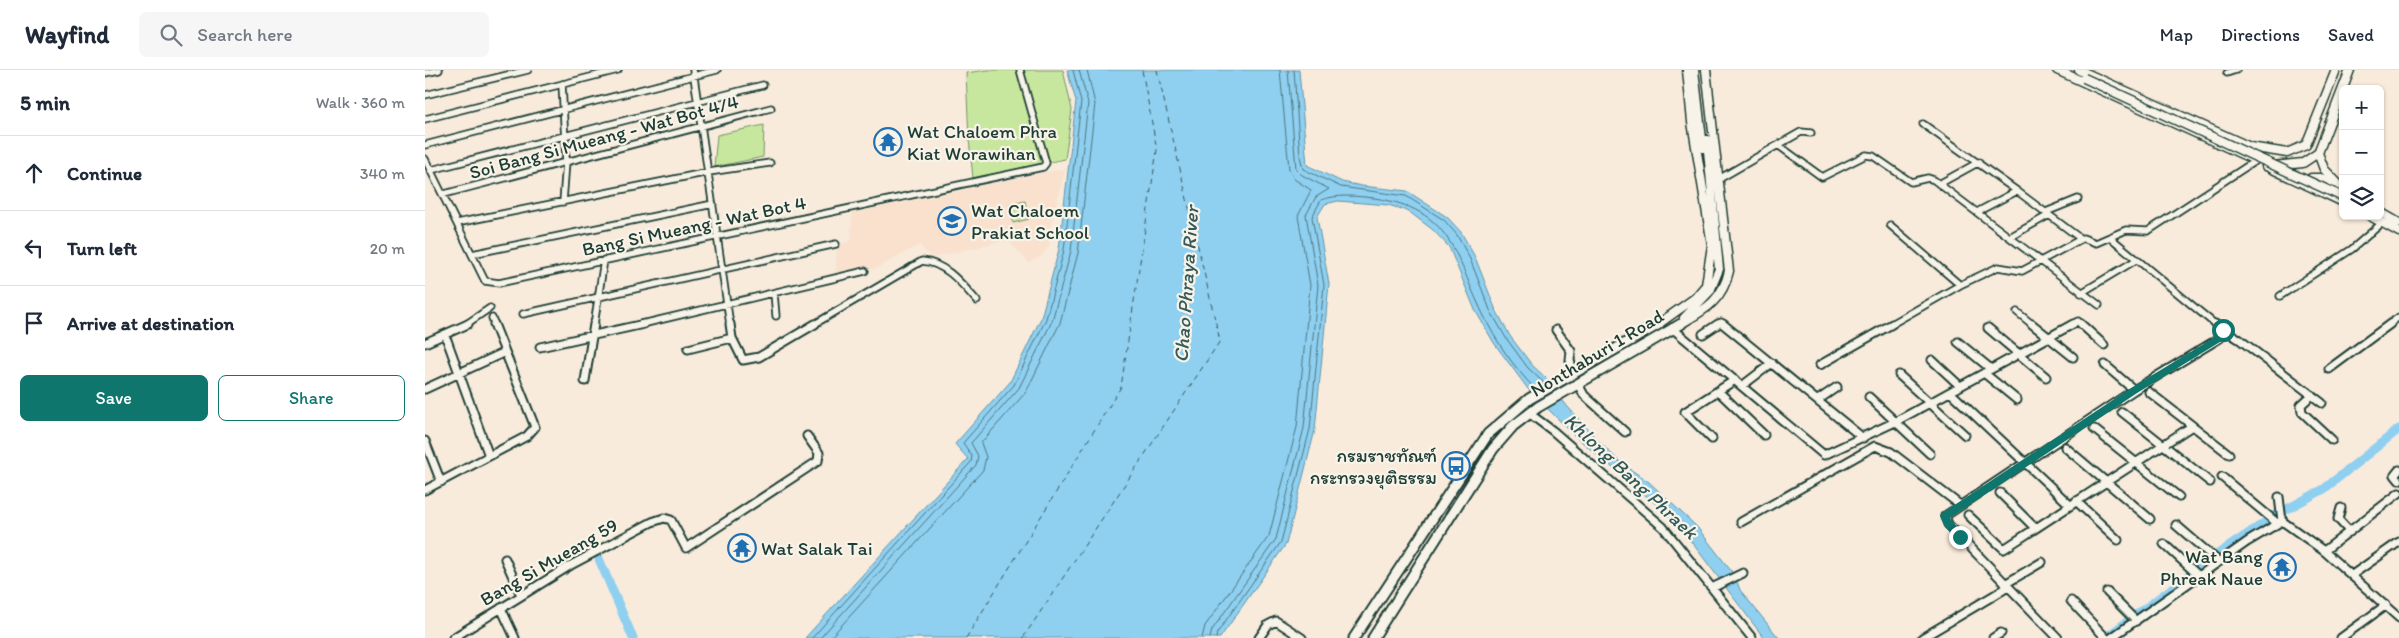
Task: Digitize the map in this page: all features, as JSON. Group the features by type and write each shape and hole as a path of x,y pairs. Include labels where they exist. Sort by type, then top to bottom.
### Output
{"main road":[{"name":"Nonthaburi 1 Road","path":"1354,638 1489,434 1529,398 1657,325 1695,298 1706,284 1709,273 1713,228 1692,122 1687,70"},
{"path":"1672,328 1701,304 1715,286 1719,269 1694,70"},
{"path":"1700,70 1713,228"},
{"name":"Nonthaburi 1 Road","path":"1373,638 1493,450 1513,426 1564,392 1710,307 1726,285 1729,271 1706,70"},
{"path":"2057,70 2339,200"},
{"path":"2066,70 2083,73 2238,143 2267,152 2287,153 2301,149 2306,144 2335,70"},
{"path":"2345,85 2350,70"},
{"path":"2083,73 2339,195"},
{"path":"2266,166 2293,166 2311,162 2318,152 2339,104"},
{"path":"2318,152 2324,169 2339,187"},
{"path":"2287,153 2281,160 2293,166"},
{"path":"2325,193 2311,181 2311,178 2321,178 2339,187"},
{"path":"2384,214 2399,223"},
{"path":"2381,220 2399,227"},
{"path":"2381,220 2399,232"}],"street":[{"path":"425,74 439,70"},
{"path":"425,95 528,70"},
{"path":"425,120 618,70"},
{"path":"425,145 694,73 717,70"},
{"name":"Bang Si Mueang - Wat Bot 4","path":"425,159 445,194 485,281 491,283 1043,167 1046,163 1020,70"},
{"path":"2227,73 2236,70"},
{"path":"694,73 732,338 743,360 752,360 922,261 929,261 954,274 977,301"},
{"path":"563,84 566,162 563,202"},
{"path":"431,170 698,100 763,85"},
{"name":"Soi Bang Si Mueang - Wat Bot 4/4","path":"445,194 771,108"},
{"path":"1923,124 1979,162 2081,239"},
{"path":"1719,179 1801,132 1811,133"},
{"path":"1778,145 1821,177 1866,155 1873,156 1911,182 1930,178 2099,306"},
{"path":"1820,365 1960,285 1998,267 2022,271 2081,239 2086,238 2096,243 2126,230 2148,231 2255,161"},
{"path":"1939,184 1979,162"},
{"path":"457,223 709,172 770,163"},
{"path":"1977,212 2017,191"},
{"path":"2010,237 2048,214 2077,200"},
{"path":"472,254 713,204"},
{"path":"2280,296 2352,249 2381,220"},
{"path":"1889,225 1960,285"},
{"path":"2111,238 2223,330 2239,339 2322,403"},
{"path":"523,314 836,244"},
{"path":"585,381 600,297 604,260"},
{"path":"2081,293 2136,260"},
{"path":"540,347 728,305 865,271"},
{"path":"774,293 776,316"},
{"path":"425,343 474,320 490,308"},
{"path":"2017,312 2073,357"},
{"path":"2329,369 2399,317"},
{"path":"425,490 527,436 535,428 492,318"},
{"path":"1672,328 1824,455 1895,422 1991,370 2047,336 2078,321 2104,345"},
{"path":"1703,334 1721,322 1863,438"},
{"path":"1988,328 2046,377"},
{"path":"1555,330 1571,351 1570,360 1573,373"},
{"path":"2058,638 1945,520 1945,516 1960,504 2134,390 2220,338 2223,330"},
{"path":"688,349 732,338"},
{"path":"447,340 489,456"},
{"path":"1958,342 1991,370"},
{"path":"425,389 505,352"},
{"path":"1931,360 1960,386"},
{"path":"1742,386 1772,363"},
{"path":"2105,365 2134,390"},
{"path":"1984,373 2017,400"},
{"path":"1899,375 1965,435"},
{"path":"1712,439 1685,412 1735,380"},
{"path":"1578,384 1584,395 1625,432"},
{"path":"1818,400 1837,387"},
{"path":"1718,391 1764,435"},
{"path":"1950,392 2024,463 2118,540"},
{"path":"2149,392 2229,454"},
{"path":"2312,395 2301,405 2302,412 2332,440"},
{"path":"1869,397 1931,454"},
{"path":"1534,411 1553,431 1663,526 1716,586 1752,638"},
{"path":"2122,412 2209,482"},
{"path":"1969,515 2004,549 2073,503 2139,464 2192,426"},
{"path":"2094,429 2179,497"},
{"name":"Bang Si Mueang 59","path":"453,638 521,595 609,544 652,522 664,518 671,520 687,548 771,495 818,461 819,453 807,436"},
{"path":"425,442 441,482"},
{"path":"1741,522 1875,446 1891,452 1960,504"},
{"path":"2065,448 2151,519"},
{"path":"2399,470 2395,475 2399,480"},
{"path":"2222,477 2271,517 2324,551 2399,618"},
{"path":"2000,493 2035,528"},
{"path":"2324,551 2399,493"},
{"path":"2279,497 2280,522"},
{"path":"2341,508 2338,519 2350,532"},
{"path":"2071,601 2105,636 2134,619 2194,572 2280,522"},
{"path":"2176,524 2217,559"},
{"path":"2352,575 2399,542"},
{"path":"2164,544 2194,572"},
{"path":"505,559 521,595"},
{"path":"1922,638 2007,586 2042,562"},
{"path":"1716,586 1741,574"},
{"path":"2107,592 2134,619"},
{"path":"2341,638 2386,606"},
{"path":"501,608 515,638"},
{"path":"1259,638 1268,625 1276,621 1302,638"},
{"path":"1993,638 2001,634"}],"shaded area":[{"name":"Wat Chaloem Prakiat School","path":"1066,168 1050,228 1049,246 1043,255 1029,263 1007,240 932,258 919,245 877,268 835,277 837,245 851,241 852,213"}],"green space":[{"path":"986,70 1063,70 1072,110 1065,159 973,178 966,73"},
{"path":"764,125 763,157 714,167 717,135"},
{"path":"1025,201 1029,219 1013,223 1010,204"}],"water":[{"path":"1067,70 1299,70 1307,165 1342,182 1407,191 1447,217 1461,232 1475,257 1495,308 1510,336 1532,365 1546,378 1567,406 1600,443 1621,463 1649,482 1697,527 1735,576 1740,590 1779,638 1764,638 1690,540 1663,510 1575,436 1528,389 1494,343 1475,310 1449,247 1433,230 1408,211 1388,205 1338,201 1325,204 1317,217 1329,284 1315,430 1286,544 1220,638 805,638 968,459 955,444 1010,382 1041,318 1059,249 1076,101"}],"waterway":[{"path":"2105,638 2218,554 2276,515 2324,489 2399,429"},
{"path":"599,559 633,638"}],"ferry route":[{"path":"966,638 1121,387 1157,150 1142,70"},
{"path":"1023,638 1220,341 1157,70"}],"place":[{"name":"Wat Chaloem Phra Kiat Worawihan","path":"888,142"},
{"name":"Wat Chaloem Prakiat School","path":"952,221"},
{"name":"กรมราชทัณฑ์ กระทรวงยุติธรรม","path":"1456,466"},
{"name":"Wat Salak Tai","path":"742,548"},
{"name":"Wat Bang Phreak Naue","path":"2282,567"}],"route":[{"path":"1960,537 1945,520 1945,516 1960,504 2134,390 2220,338 2223,330"}],"water label":[{"name":"Chao Phraya River","path":"1186,284"},
{"name":"Khlong Bang Phraek","path":"1631,476"}]}
